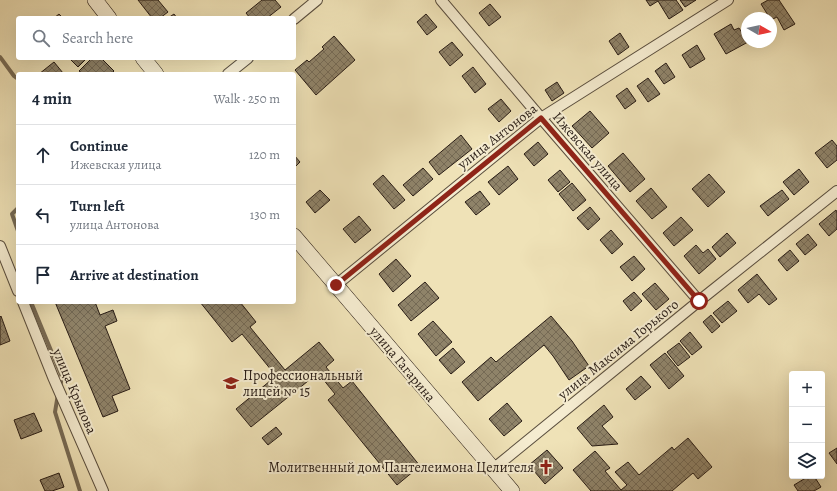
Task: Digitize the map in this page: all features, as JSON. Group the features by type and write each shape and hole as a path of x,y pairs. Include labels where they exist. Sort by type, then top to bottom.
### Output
{"main road":[{"path":"94,0 108,16"},
{"path":"145,60 154,72"},
{"name":"улица Гагарина","path":"296,238 512,491"}],"street":[{"path":"296,18 317,0"},
{"name":"Ижевская улица","path":"441,0 699,301"},
{"name":"улица Антонова","path":"336,285 541,118 728,0"},
{"path":"230,72 246,60"},
{"name":"улица Максима Горького","path":"493,469 837,191"},
{"path":"0,246 16,286"},
{"name":"улица Крылова","path":"24,304 53,377 103,491"}],"building":[{"path":"138,0 158,0 168,12 163,16 150,16"},
{"path":"262,0 275,0 281,7 270,16 248,16 246,13"},
{"path":"646,0 676,0 683,10 669,19 658,1 650,6"},
{"path":"680,0 696,0 685,7"},
{"path":"768,0 779,0 795,24 784,30 777,17 777,12 766,12 761,4"},
{"path":"490,4 501,17 489,26 479,13"},
{"path":"426,14 437,27 427,35 417,22"},
{"path":"731,24 734,30 739,28 741,31 741,46 726,54 714,34"},
{"path":"620,33 629,47 618,55 609,41"},
{"path":"334,36 355,60 316,95 295,70 307,60 309,62 324,49 322,47"},
{"path":"452,42 463,55 450,66 439,52"},
{"path":"697,45 705,59 690,68 682,55"},
{"path":"71,60 85,60 78,67"},
{"path":"90,60 103,60 114,71 80,72 79,71"},
{"path":"54,62 62,72 42,72"},
{"path":"666,63 675,77 664,84 655,71"},
{"path":"473,67 486,84 475,93 462,76"},
{"path":"648,78 660,94 648,102 637,86"},
{"path":"557,82 564,93 552,101 545,90"},
{"path":"627,88 636,101 625,109 616,96"},
{"path":"501,99 511,111 499,122 488,109"},
{"path":"590,111 609,133 592,148 572,126"},
{"path":"461,135 472,149 439,175 429,162"},
{"path":"832,140 837,146 837,160 827,168 815,153"},
{"path":"538,142 548,154 534,166 524,154"},
{"path":"623,153 645,179 630,192 608,166"},
{"path":"296,157 300,162 296,166"},
{"path":"508,166 518,179 499,195 488,182"},
{"path":"423,168 433,179 413,196 403,185"},
{"path":"799,169 809,182 794,195 783,182"},
{"path":"560,170 570,182 558,192 548,180"},
{"path":"709,174 725,192 708,207 692,189"},
{"path":"383,175 405,200 394,209 373,184"},
{"path":"572,183 586,200 573,211 559,194"},
{"path":"651,188 667,207 652,219 636,201"},
{"path":"320,190 330,200 315,213 306,202"},
{"path":"782,190 789,199 768,216 760,206"},
{"path":"480,191 490,204 476,215 465,202"},
{"path":"590,207 600,219 588,230 577,218"},
{"path":"836,210 837,229 829,236 819,224"},
{"path":"359,216 371,230 355,243 343,229"},
{"path":"681,217 693,230 674,246 663,233"},
{"path":"611,230 623,244 612,254 600,240"},
{"path":"727,233 736,243 720,257 712,247"},
{"path":"808,234 817,245 805,255 796,244"},
{"path":"696,245 703,253 708,249 716,259 699,274 684,256"},
{"path":"790,250 799,261 787,271 778,260"},
{"path":"634,256 645,269 632,281 620,267"},
{"path":"396,259 411,276 393,292 379,274"},
{"path":"757,274 777,299 769,305 759,294 748,303 738,290"},
{"path":"425,282 439,298 411,321 398,305"},
{"path":"655,283 669,299 656,310 642,294"},
{"path":"634,292 642,301 631,311 623,301"},
{"path":"728,301 737,311 722,323 713,313"},
{"path":"56,304 96,304 100,315 113,310 117,321 105,326 130,389 112,396 118,411 103,417"},
{"path":"202,304 242,304 256,322 250,327 285,370 319,342 334,360 326,367 343,388 352,381 420,466 397,485 328,400 335,394 318,373 251,427 236,409 276,376 242,334 232,342"},
{"path":"711,315 720,326 712,333 703,322"},
{"path":"1,316 10,341 0,345 0,317"},
{"path":"551,316 572,341 589,366 569,380 544,345 478,401 462,382 491,357 496,362"},
{"path":"433,321 452,342 436,356 418,334"},
{"path":"690,332 702,347 692,355 680,341"},
{"path":"679,343 690,357 678,366 667,352"},
{"path":"453,348 465,362 451,374 439,360"},
{"path":"665,353 684,376 669,389 650,365"},
{"path":"641,376 651,387 635,400 626,389"},
{"path":"507,403 522,421 504,436 489,419"},
{"path":"604,405 613,417 602,426 618,444 592,446 577,428"},
{"path":"34,413 42,431 21,439 14,420"},
{"path":"276,427 282,434 268,445 262,438"},
{"path":"688,438 712,467 698,479 693,473 672,491 591,491 573,470 595,451 610,468 605,471 621,490 627,485 615,472 628,462 639,475 672,447 674,450"},
{"path":"837,448 837,464 829,453"},
{"name":"Молитвенный дом Пантелеимона Целителя","path":"547,450 563,468 545,484 529,465"},
{"path":"59,473 64,487 52,491 45,491 40,480"},
{"path":"804,479 816,479 821,487 814,491 798,491 794,485"}],"waterway":[{"path":"0,57 16,78"},
{"path":"16,210 12,214 16,225"},
{"path":"32,304 62,377 60,387"},
{"path":"58,394 55,412 80,491"}],"place":[{"name":"Профессиональный лицей № 15","path":"231,383"},
{"name":"Молитвенный дом Пантелеимона Целителя","path":"546,467"}],"route":[{"path":"336,285 541,118 699,301"}]}
